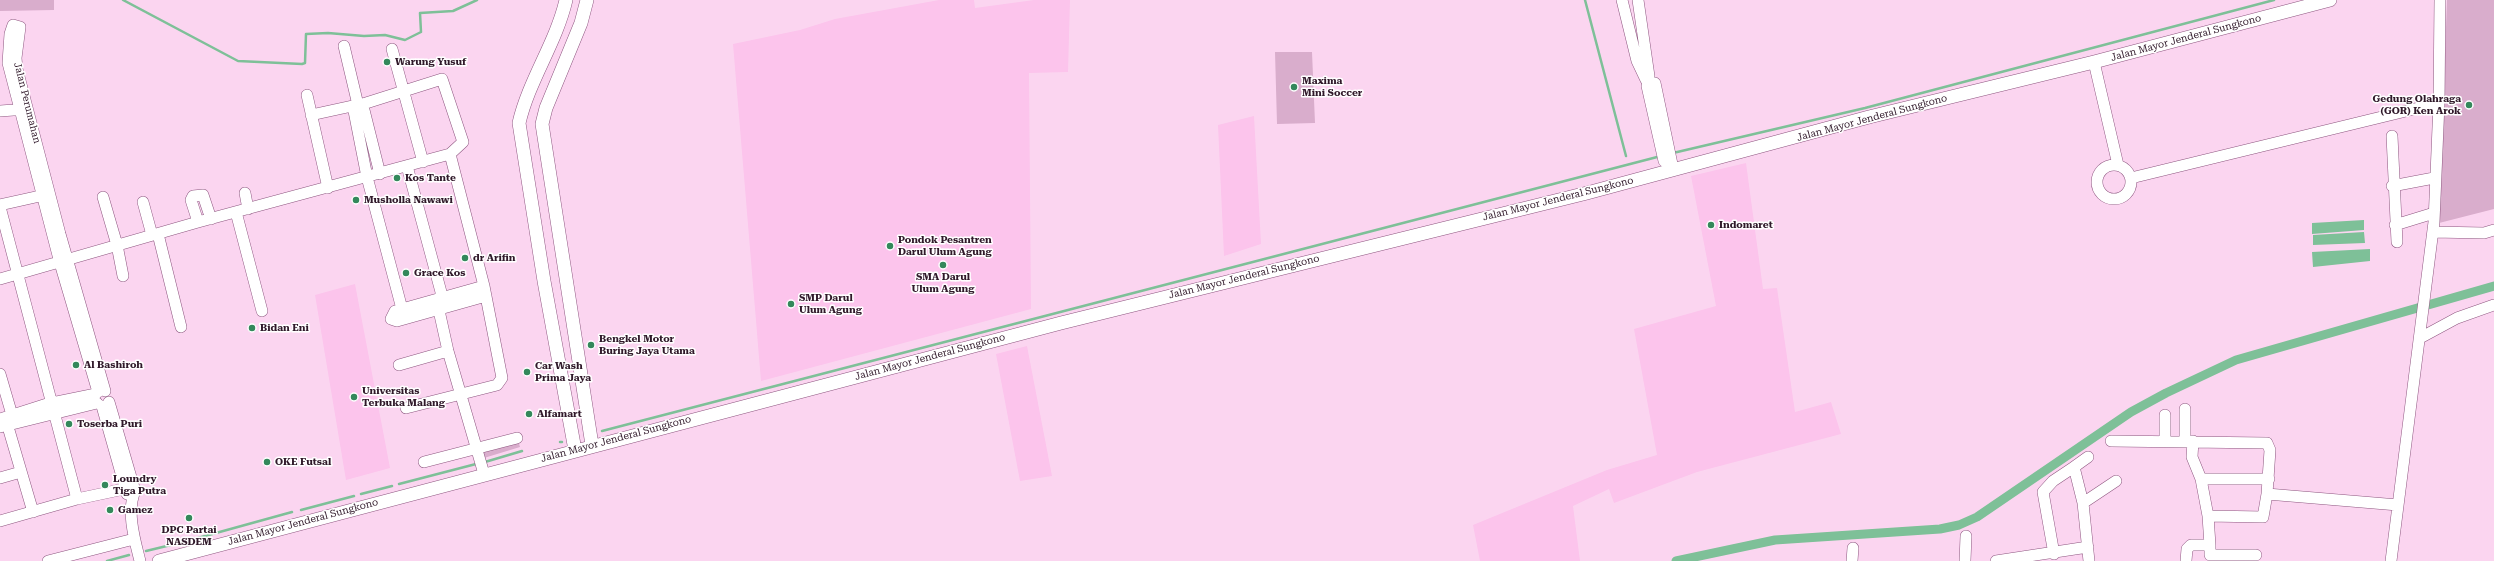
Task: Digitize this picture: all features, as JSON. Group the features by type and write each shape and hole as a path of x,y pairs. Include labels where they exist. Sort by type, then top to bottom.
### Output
{"main road":[{"path":"566,0 562,19 526,100 520,128 544,281 575,450"},
{"path":"587,0 581,23 546,108 542,124 592,445"},
{"name":"Jalan Mayor Jenderal Sungkono","path":"159,561 592,445 1192,289 1545,204 1668,159 1869,117 2094,62 2330,0"},
{"path":"562,19 581,23"}],"street":[{"path":"1622,0 1636,61 1649,82"},
{"path":"1638,0 1646,69 1668,159"},
{"path":"2391,561 2433,232 2434,178 2439,104 2440,0"},
{"name":"Jalan Perumahan","path":"5,34 13,25 20,27 16,58 24,109 124,489 132,499"},
{"path":"344,46 358,105 364,110 380,174"},
{"path":"392,49 402,92 423,162"},
{"path":"2094,62 2118,165"},
{"path":"0,279 64,262 198,222 450,154 463,140 444,80 440,79 358,105 311,114"},
{"path":"307,95 328,188"},
{"path":"2131,178 2439,104"},
{"path":"358,105 354,111 367,177 402,309 440,303 485,291"},
{"path":"0,112 24,109"},
{"path":"2392,136 2392,186 2397,242"},
{"path":"406,408 497,385 502,378 485,291 450,154"},
{"path":"2109,165 2118,165 2126,170 2131,178 2128,192 2116,199 2108,198 2101,193 2098,186 2098,177 2102,170 2109,165"},
{"path":"407,166 441,292 440,303 448,351 484,474"},
{"path":"2392,186 2434,178"},
{"path":"245,193 248,209"},
{"path":"46,194 0,206 17,274 56,414 77,499"},
{"path":"198,222 191,200 193,196 203,195 211,219"},
{"path":"103,196 117,245 123,276"},
{"path":"143,202 155,235 181,327"},
{"path":"236,212 262,311"},
{"path":"2395,225 2434,213"},
{"path":"2433,232 2484,233 2494,230"},
{"path":"2420,333 2494,305"},
{"path":"399,365 448,351"},
{"path":"0,374 5,421 33,512"},
{"path":"5,421 53,403 101,398"},
{"path":"5,421 56,414 101,398"},
{"name":"Jalan Perumahan","path":"101,398 135,491 132,499 134,538 140,561"},
{"path":"2185,409 2192,457 2201,479 2208,516 2210,554"},
{"path":"2165,415 2165,440"},
{"path":"424,462 517,438"},
{"path":"2111,441 2165,440 2267,443 2270,450 2269,479 2264,514 2261,518 2208,516"},
{"path":"2054,554 2043,492 2053,481 2088,457"},
{"path":"2074,467 2083,503 2089,561"},
{"path":"0,478 21,472"},
{"path":"2201,479 2269,479"},
{"path":"2083,503 2116,481"},
{"path":"0,521 77,499 124,489"},
{"path":"2267,494 2398,505"},
{"path":"1965,561 1966,536"},
{"path":"48,561 134,538"},
{"path":"1996,561 2054,554 2088,547"},
{"path":"2186,561 2188,547 2210,554 2256,555"},
{"path":"1852,561 1853,548"}],"shaded area":[{"path":"0,0 54,0 54,10 0,11"},
{"name":"Pondok Pesantren Darul Ulum Agung","path":"939,0 974,0 975,8 1034,0 1070,0 1068,72 1029,73 1031,309 761,381 733,44 800,30 835,19"},
{"name":"Gedung Olahraga (GOR) Ken Arok","path":"2447,0 2494,0 2494,209 2439,223"},
{"name":"Maxima Mini Soccer","path":"1275,52 1312,52 1315,123 1277,124"},
{"path":"1254,116 1261,244 1224,256 1218,125"},
{"path":"1746,163 1763,289 1777,288 1795,412 1831,402 1841,434 1697,472 1614,503 1609,489 1573,506 1580,561 1480,561 1473,525 1607,470 1657,455 1634,329 1716,306 1691,176"},
{"path":"2364,220 2364,230 2312,234 2312,223"},
{"path":"2364,232 2365,243 2313,245 2313,235"},
{"path":"2370,249 2370,261 2313,267 2312,252"},
{"name":"Universitas Terbuka Malang","path":"355,284 390,468 346,480 315,295"},
{"path":"1027,346 1052,476 1020,481 996,354"},
{"path":"518,440 520,447 484,458 483,450"}],"waterway":[{"path":"123,0 238,61 302,64 305,63 306,34 328,33 364,36 385,35 405,40 421,32 420,13 453,11 477,0"},
{"path":"1585,0 1626,156"},
{"path":"1673,153 1865,108 2274,0"},
{"path":"602,431 1661,156"},
{"path":"1676,561 1775,540 1940,529 1959,525 1977,517 2131,412 2166,393 2236,360 2494,286"},
{"path":"485,462 522,451"},
{"path":"399,484 476,464"},
{"path":"361,494 392,486"},
{"path":"301,510 354,496"},
{"path":"187,541 292,512"},
{"path":"146,551 175,544"},
{"path":"107,561 129,555"}],"place":[{"name":"Warung Yusuf","path":"387,62"},
{"name":"Maxima Mini Soccer","path":"1294,87"},
{"name":"Gedung Olahraga (GOR) Ken Arok","path":"2469,105"},
{"name":"Kos Tante","path":"397,178"},
{"name":"Musholla Nawawi","path":"356,200"},
{"name":"Indomaret","path":"1711,225"},
{"name":"Pondok Pesantren Darul Ulum Agung","path":"890,246"},
{"name":"dr Arifin","path":"465,258"},
{"name":"SMA Darul Ulum Agung","path":"943,265"},
{"name":"Grace Kos","path":"406,273"},
{"name":"SMP Darul Ulum Agung","path":"791,304"},
{"name":"Bidan Eni","path":"252,328"},
{"name":"Bengkel Motor Buring Jaya Utama","path":"591,345"},
{"name":"Al Bashiroh","path":"76,365"},
{"name":"Car Wash Prima Jaya","path":"527,372"},
{"name":"Universitas Terbuka Malang","path":"354,397"},
{"name":"Alfamart","path":"529,414"},
{"name":"Toserba Puri","path":"69,424"},
{"name":"OKE Futsal","path":"267,462"},
{"name":"Loundry Tiga Putra","path":"105,485"},
{"name":"Gamez","path":"110,510"},
{"name":"DPC Partai NASDEM","path":"189,518"}]}
